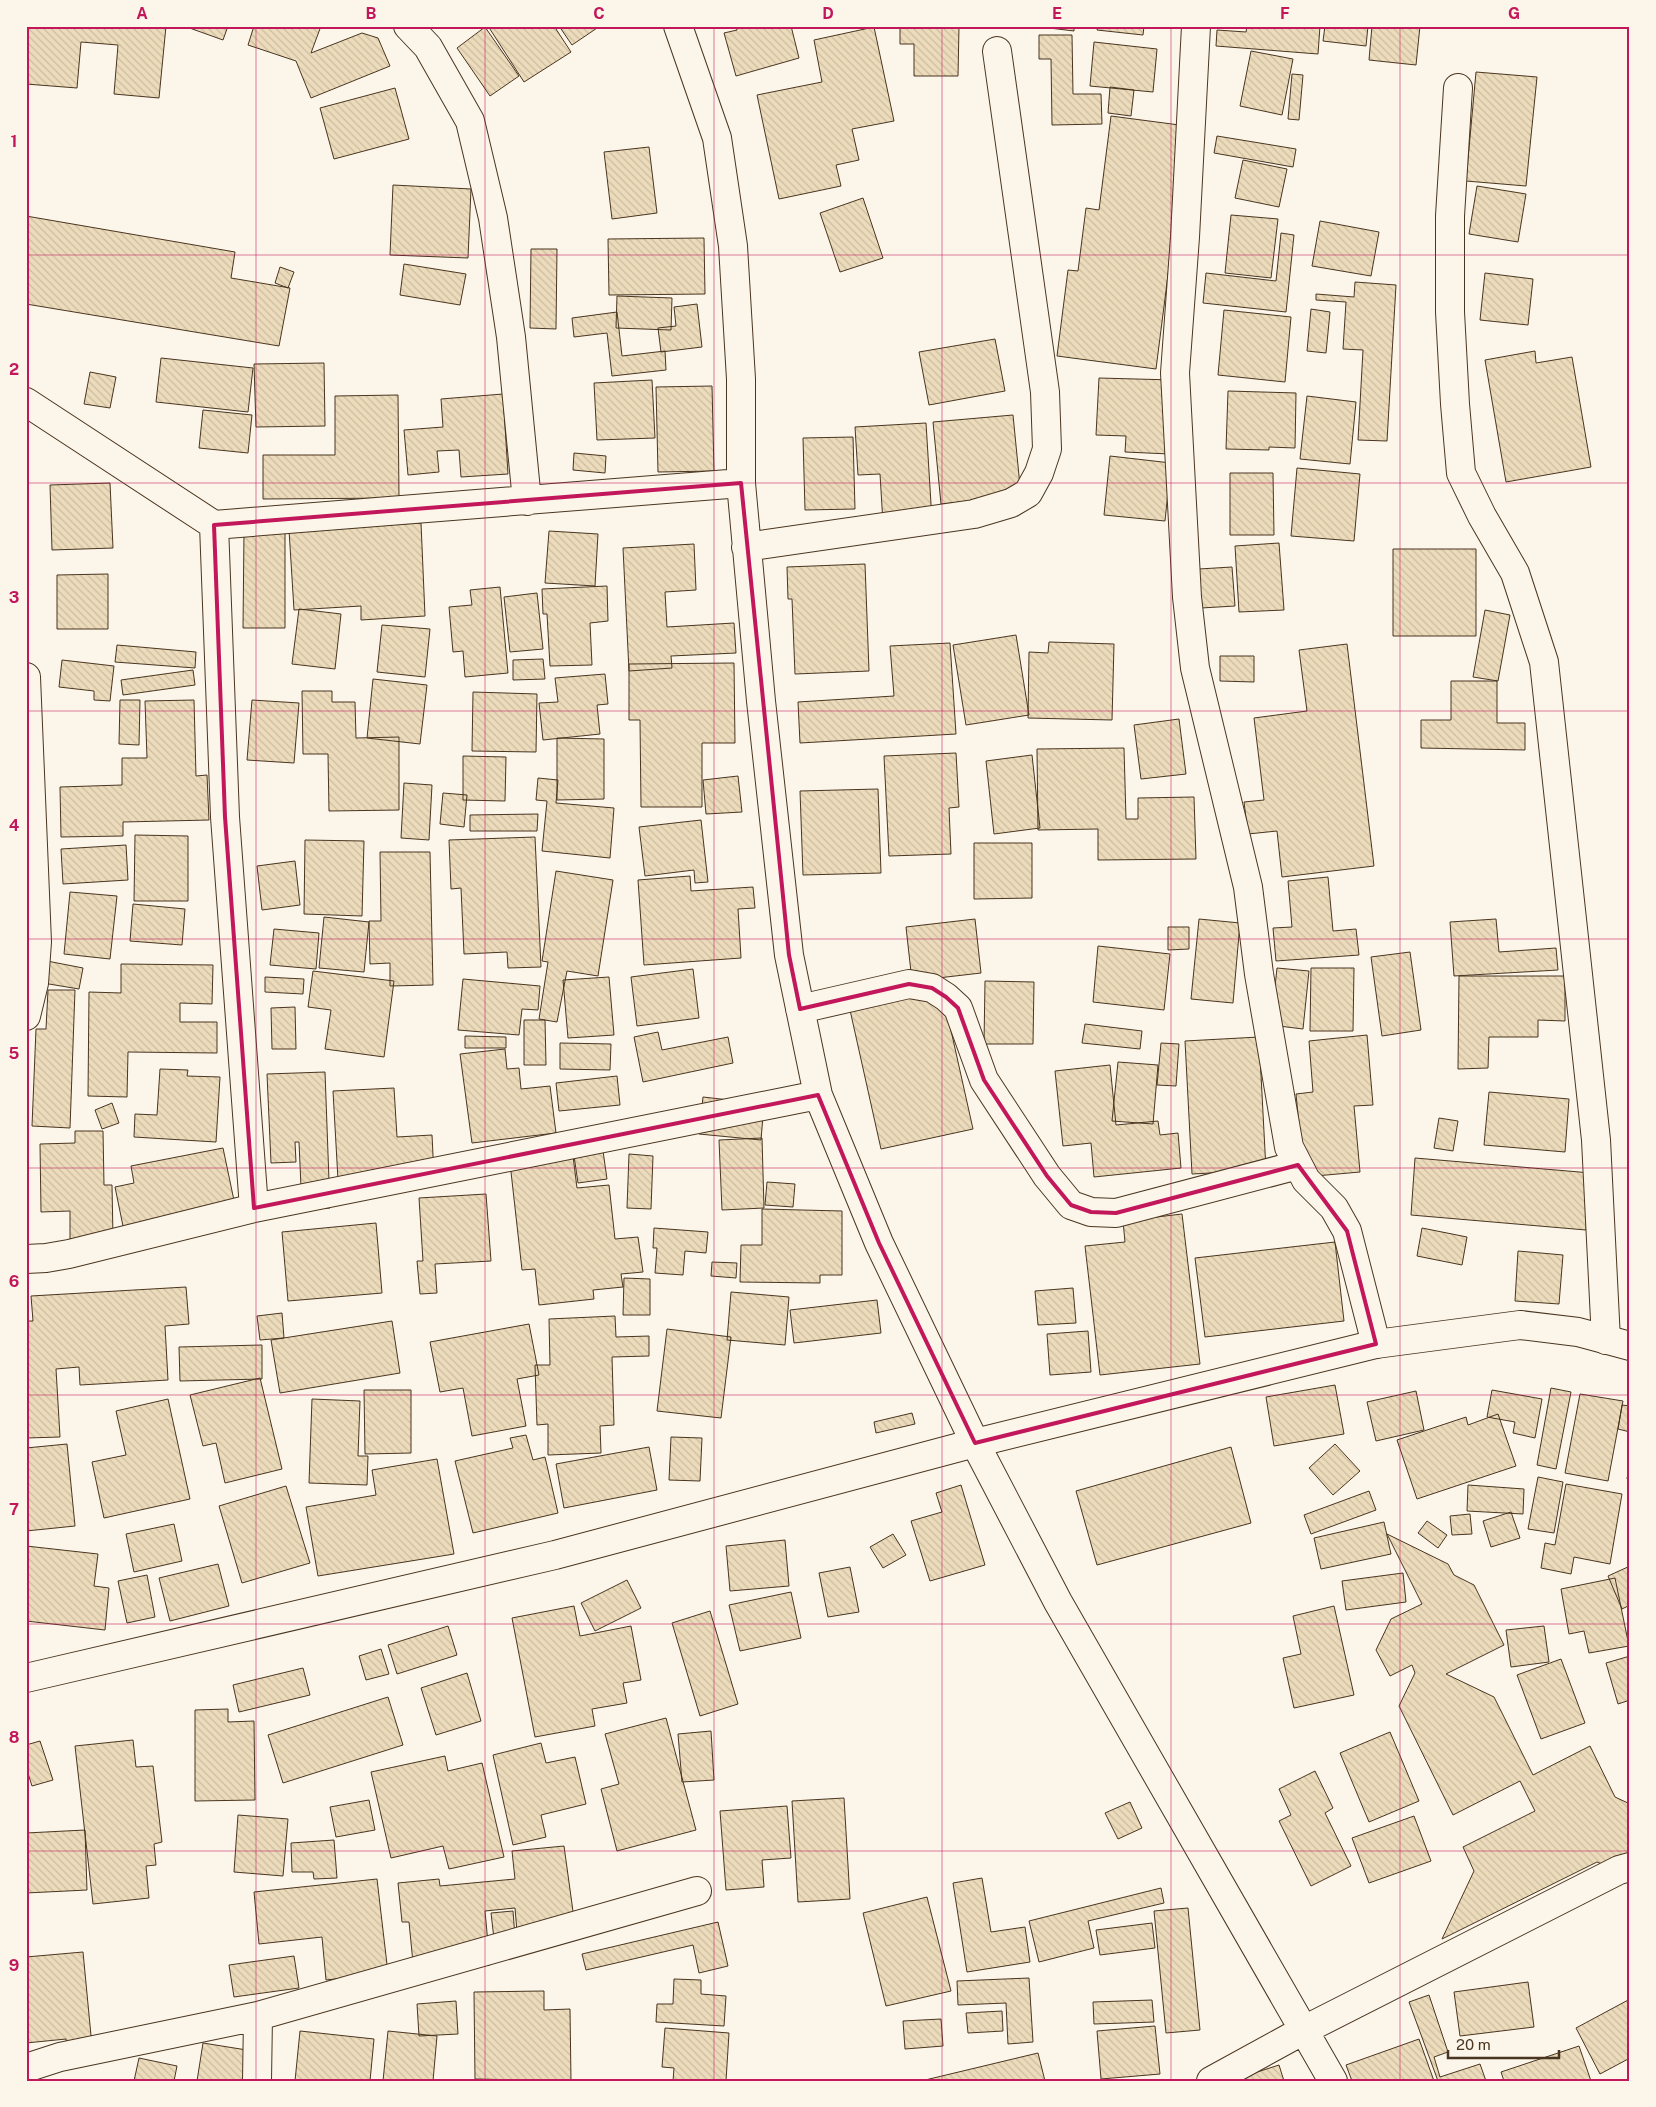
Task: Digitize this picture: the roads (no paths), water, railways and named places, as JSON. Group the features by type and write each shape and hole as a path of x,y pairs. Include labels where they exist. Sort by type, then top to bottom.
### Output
{"street":[{"path":"408,26 428,47 470,121 496,238 511,337 527,501"},
{"path":"678,26 717,138 733,246 741,378 741,483 761,701 789,955 818,1095 880,1243 975,1443 1058,1602 1332,2081"},
{"path":"1196,26 1185,237 1175,373 1187,597 1195,668 1248,887 1259,974 1289,1147 1306,1180 1334,1208 1347,1231 1376,1344"},
{"path":"746,546 974,514 1011,503 1028,493 1039,474 1047,449 1045,392 998,50"},
{"path":"26,1678 555,1555 975,1443 1376,1344 1520,1325 1578,1332 1618,1343 1544,662 1515,573 1482,516 1461,473 1450,312 1450,216 1458,88"},
{"path":"26,402 214,525 741,483"},
{"path":"214,525 225,817 254,1208"},
{"path":"26,1016 34,983 37,942 27,692"},
{"path":"800,1009 909,984 932,988 946,997 958,1008 984,1080 1047,1176 1071,1205 1091,1212 1116,1213 1298,1165"},
{"path":"26,1258 46,1258 69,1254 254,1208 818,1095"},
{"path":"1211,2081 1304,2030 1630,1867"},
{"path":"26,2068 60,2057 258,2016 697,1891"},
{"path":"257,2081 258,2016"}]}
